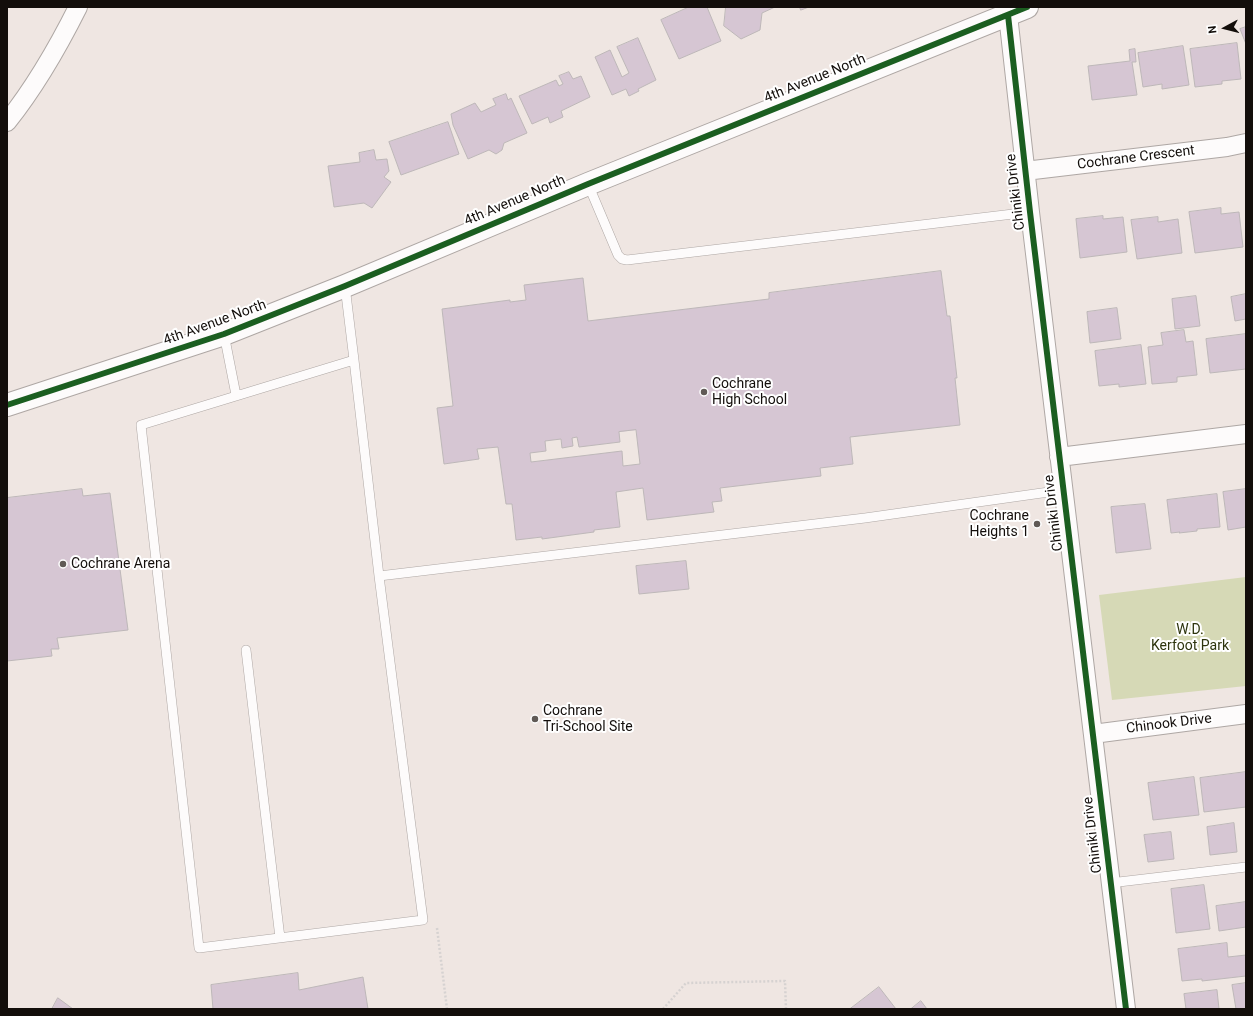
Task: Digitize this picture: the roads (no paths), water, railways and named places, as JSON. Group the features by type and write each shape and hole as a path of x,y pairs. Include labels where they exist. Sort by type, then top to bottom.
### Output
{"street":[{"path":"7,122 37,80 78,7"},
{"name":"Chiniki Drive","path":"1018,11 1025,171 1126,1009"},
{"name":"4th Avenue North","path":"7,405 224,334 345,286 588,184 1018,11"},
{"name":"Cochrane Crescent","path":"1025,171 1246,143"},
{"path":"1059,457 1246,434"},
{"name":"Chinook Drive","path":"1093,734 1246,714"}],"lane":[{"path":"588,184 618,255 622,259 628,260 1030,212"},
{"path":"345,286 354,360 379,576 423,920 199,948 141,425 354,360"},
{"path":"224,334 236,395"},
{"path":"379,576 865,518 1063,490"},
{"path":"246,650 280,938"},
{"path":"1110,883 1246,867"}],"place":[{"name":"Cochrane High School","path":"704,392"},
{"name":"Cochrane Heights 1","path":"1037,524"},
{"name":"Cochrane Arena","path":"63,564"},
{"name":"Cochrane Tri-School Site","path":"535,719"}],"park label":[{"name":"W.D. Kerfoot Park","path":"1190,638"}]}
